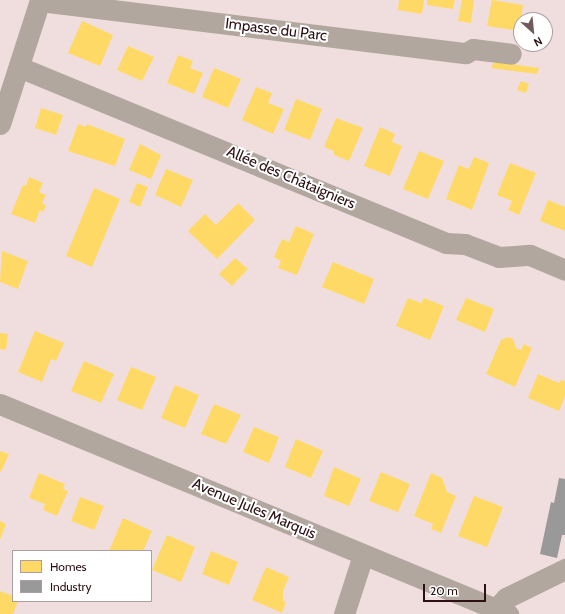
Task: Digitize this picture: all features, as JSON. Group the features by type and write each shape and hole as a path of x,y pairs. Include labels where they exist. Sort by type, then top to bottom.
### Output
{"street":[{"name":"Impasse du Parc","path":"40,0 466,53 473,49 510,54"},
{"path":"0,124 40,0"},
{"name":"Allée des Châtaigniers","path":"19,67 446,243 466,244 500,257 530,255 565,270"},
{"name":"Avenue Jules Marquis","path":"0,404 502,612"},
{"path":"344,614 363,554"},
{"path":"502,612 506,598 565,569"}],"building: Homes":[{"path":"399,0 424,0 422,14 398,10"},
{"path":"427,0 455,0 453,9 427,5"},
{"path":"462,0 474,0 471,23 458,21"},
{"path":"492,0 523,5 522,12 513,12 513,30 487,26"},
{"path":"82,21 113,35 100,66 68,53"},
{"path":"128,46 154,57 142,81 117,70"},
{"path":"178,55 193,61 190,68 203,73 194,94 167,83"},
{"path":"494,62 539,68 537,74 491,68"},
{"path":"214,68 241,79 228,108 202,97"},
{"path":"521,81 529,84 526,93 517,90"},
{"path":"256,87 272,93 268,103 284,109 273,134 242,120"},
{"path":"296,99 322,109 310,140 284,130"},
{"path":"41,108 63,115 56,135 35,128"},
{"path":"336,118 363,128 349,161 334,155 334,151 324,147"},
{"path":"78,124 86,127 87,124 125,139 115,166 68,151"},
{"path":"380,127 395,134 392,142 402,146 390,176 364,166"},
{"path":"140,144 161,155 151,179 129,170"},
{"path":"419,151 444,161 428,199 403,189"},
{"path":"474,157 489,163 472,210 446,199 459,165 469,169"},
{"path":"510,163 536,173 519,215 508,210 512,201 497,195"},
{"path":"166,169 193,180 181,207 155,195"},
{"path":"29,177 43,183 39,192 46,195 42,203 46,206 43,212 40,210 35,223 11,214 23,185 26,186"},
{"path":"137,183 148,187 140,207 129,202"},
{"path":"94,188 120,199 92,267 66,256"},
{"path":"548,200 565,207 565,231 540,221"},
{"path":"238,203 255,220 217,259 188,231 205,214 216,225"},
{"path":"296,226 314,234 297,275 278,268 281,261 274,257 282,239 289,242"},
{"path":"2,251 28,261 18,289 0,282"},
{"path":"235,258 248,269 232,286 219,274"},
{"path":"333,262 374,279 364,304 322,287"},
{"path":"408,298 421,303 424,298 444,306 430,340 396,326"},
{"path":"466,298 494,309 485,332 456,320"},
{"path":"35,331 64,343 56,361 51,359 42,382 18,372"},
{"path":"0,333 8,334 6,350 0,349"},
{"path":"508,337 513,339 516,348 521,350 524,344 532,348 515,387 486,374 501,340"},
{"path":"84,361 114,374 101,403 71,391"},
{"path":"131,367 156,377 142,410 117,400"},
{"path":"538,374 559,383 561,380 565,381 565,396 559,411 528,398"},
{"path":"175,385 199,395 185,428 161,418"},
{"path":"214,404 241,415 226,444 201,434"},
{"path":"254,427 279,437 269,463 243,452"},
{"path":"296,439 323,451 311,478 285,467"},
{"path":"0,451 9,454 1,472 0,471"},
{"path":"334,467 361,479 349,506 324,496"},
{"path":"381,472 410,484 398,512 369,501"},
{"path":"39,473 65,484 63,489 68,491 57,516 43,510 45,504 29,498"},
{"path":"431,473 442,478 447,492 456,496 441,533 431,529 433,524 414,516"},
{"path":"474,496 503,507 487,547 458,536"},
{"path":"80,497 104,506 94,530 71,521"},
{"path":"123,518 152,531 143,550 109,550"},
{"path":"0,521 6,524 0,540"},
{"path":"167,535 195,547 181,582 152,570"},
{"path":"211,551 238,562 229,585 202,574"},
{"path":"266,567 289,577 283,591 283,601 286,602 282,613 252,600"},
{"path":"0,591 12,596 12,602 18,602 13,614 0,614"}],"building: Industry":[{"path":"559,478 565,479 565,535 562,535 557,558 540,554 551,502 554,503"}]}
